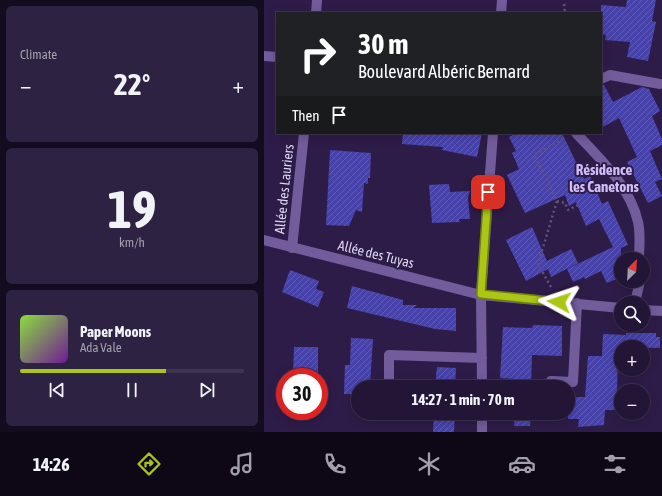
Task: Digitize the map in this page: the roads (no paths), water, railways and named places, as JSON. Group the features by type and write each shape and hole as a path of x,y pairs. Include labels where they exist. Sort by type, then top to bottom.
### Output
{"street":[{"path":"316,12 317,0"},
{"path":"501,12 502,0"},
{"path":"264,56 276,58"},
{"path":"602,79 610,75 660,84"},
{"name":"Allée des Lauriers","path":"292,248 304,134"},
{"path":"482,380 481,294 492,134"},
{"path":"571,135 623,186 634,205 639,224 639,252"},
{"name":"Allée des Tuyas","path":"264,240 481,294 614,307"},
{"path":"573,380 577,304"},
{"path":"650,311 662,312"},
{"path":"389,379 389,355 482,358"},
{"path":"482,420 482,432"}],"district":[{"name":"Résidence les Canetons","path":"604,178"}]}
